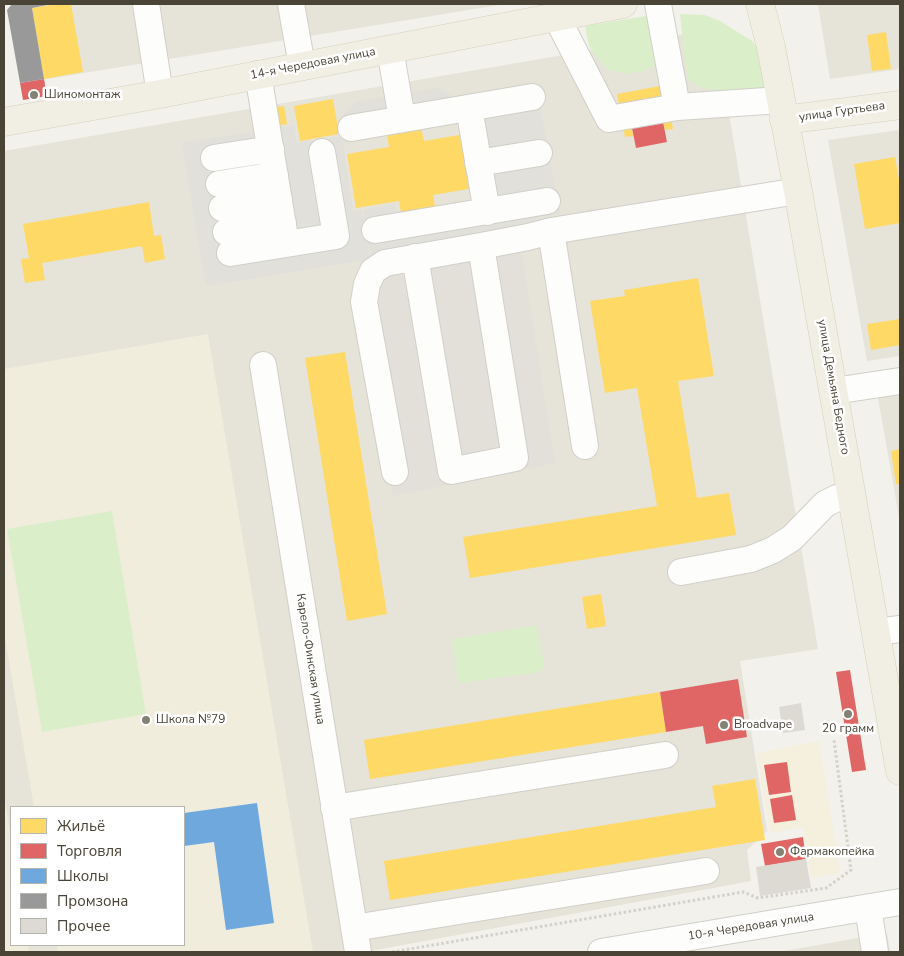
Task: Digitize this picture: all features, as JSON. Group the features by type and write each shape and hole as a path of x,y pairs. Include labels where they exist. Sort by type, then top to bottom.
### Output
{"main road":[{"name":"14-я Чередовая улица","path":"4,122 160,94 623,4"},
{"name":"улица Демьяна Бедного","path":"760,4 771,47 783,110 852,494 888,631 900,771"},
{"name":"улица Гуртьева","path":"783,110 900,105"}],"street":[{"path":"146,4 160,94"},
{"path":"291,4 302,66"},
{"path":"658,4 677,108"},
{"path":"556,16 609,119 677,108 783,110"},
{"path":"390,49 402,119"},
{"path":"258,74 281,210"},
{"path":"351,128 532,97"},
{"path":"469,108 487,212"},
{"path":"214,158 270,149"},
{"path":"281,210 224,219 281,210 336,236 322,152"},
{"path":"478,163 539,153"},
{"path":"395,472 364,302 367,284 372,271 385,263 528,237 550,231 798,191"},
{"path":"375,230 547,201"},
{"path":"550,231 585,446"},
{"path":"415,257 452,471 515,458 481,246"},
{"name":"Карело-Финская улица","path":"263,365 356,940"},
{"path":"834,391 900,381"},
{"path":"681,572 751,559 773,550 792,538 825,504 852,494"},
{"path":"334,808 665,755"},
{"path":"356,940 706,871"},
{"name":"10-я Чередовая улица","path":"601,952 900,902"},
{"path":"868,908 876,952"}],"shaded area":[{"path":"16,4 505,4 29,82"},
{"path":"818,4 900,4 900,69 830,79"},
{"path":"715,29 818,649 740,661 767,831 747,850 751,881 365,952 4,952 4,151"},
{"path":"536,85 560,214 536,218 538,229 371,259 363,210 395,204 399,222 480,208 464,117 342,138 353,211 361,210 370,259 206,286 182,143 294,125 297,143 341,136 339,120 355,102 439,88 457,99"},
{"path":"900,130 900,356 867,361 828,140"},
{"path":"518,233 555,463 393,496 367,358 371,259"},
{"name":"Школа №79","path":"208,334 313,952 58,952 57,946 185,946 185,806 34,806 4,632 4,369"},
{"path":"900,389 900,523 877,392"},
{"path":"819,741 840,873 811,878 803,827 770,833 757,753"},
{"path":"4,793 10,833 10,946 28,946 29,952 4,952"},
{"path":"887,933 890,952 778,952"}],"green space":[{"path":"680,14 705,15 720,21 752,41 762,53 767,79 764,87 755,93 706,89 693,84 688,78"},
{"path":"646,16 654,25 659,56 655,65 644,71 626,74 608,70 589,47 585,26"},
{"path":"112,511 146,714 42,732 7,529"},
{"path":"534,626 538,630 544,667 540,672 462,683 458,680 452,642 456,638"}],"building: Жильё":[{"path":"71,4 83,72 44,79 32,8"},
{"path":"886,32 891,69 872,71 867,35"},
{"path":"665,85 673,129 665,130 663,122 632,128 633,136 625,137 617,94"},
{"path":"333,99 339,134 300,141 294,106"},
{"path":"284,106 287,124 273,127 269,108"},
{"path":"421,128 424,141 465,134 474,188 433,195 436,212 402,218 399,201 356,208 347,154 389,147 387,134"},
{"path":"895,157 900,186 900,223 865,229 854,164"},
{"path":"149,202 154,236 161,235 165,259 145,263 142,246 42,263 45,280 25,283 21,259 29,258 23,224"},
{"path":"698,278 714,376 678,381 697,498 729,493 736,535 470,578 463,537 657,506 637,388 605,393 590,301 625,296 624,290"},
{"path":"900,319 900,345 871,350 867,324"},
{"path":"345,352 387,614 347,621 305,358"},
{"path":"900,449 900,484 896,484 891,451"},
{"path":"601,594 606,626 587,629 582,597"},
{"path":"660,692 666,732 370,779 364,740"},
{"path":"755,779 765,840 390,900 384,861 716,807 712,786"}],"building: Торговля":[{"path":"44,79 47,96 23,100 20,83"},
{"path":"663,122 667,142 636,148 632,128"},
{"path":"850,670 866,770 852,772 836,672"},
{"path":"738,679 747,737 706,744 703,726 666,732 660,692"},
{"path":"787,762 791,792 769,795 764,765"},
{"path":"792,795 796,820 774,823 770,799"},
{"path":"803,837 806,859 765,866 761,844"}],"building: Школы":[{"path":"257,803 274,923 226,930 214,842 185,846 185,813"}],"building: Промзона":[{"path":"12,4 52,4 32,8 44,79 20,83 7,10"}],"building: Прочее":[{"path":"801,703 805,730 783,733 779,707"},
{"path":"806,859 811,888 760,896 756,867"}],"place":[{"name":"Шиномонтаж","path":"34,95"},
{"name":"20 грамм","path":"848,714"},
{"name":"Школа №79","path":"146,720"},
{"name":"Broadvape","path":"724,725"},
{"name":"Фармакопейка","path":"780,852"}]}
